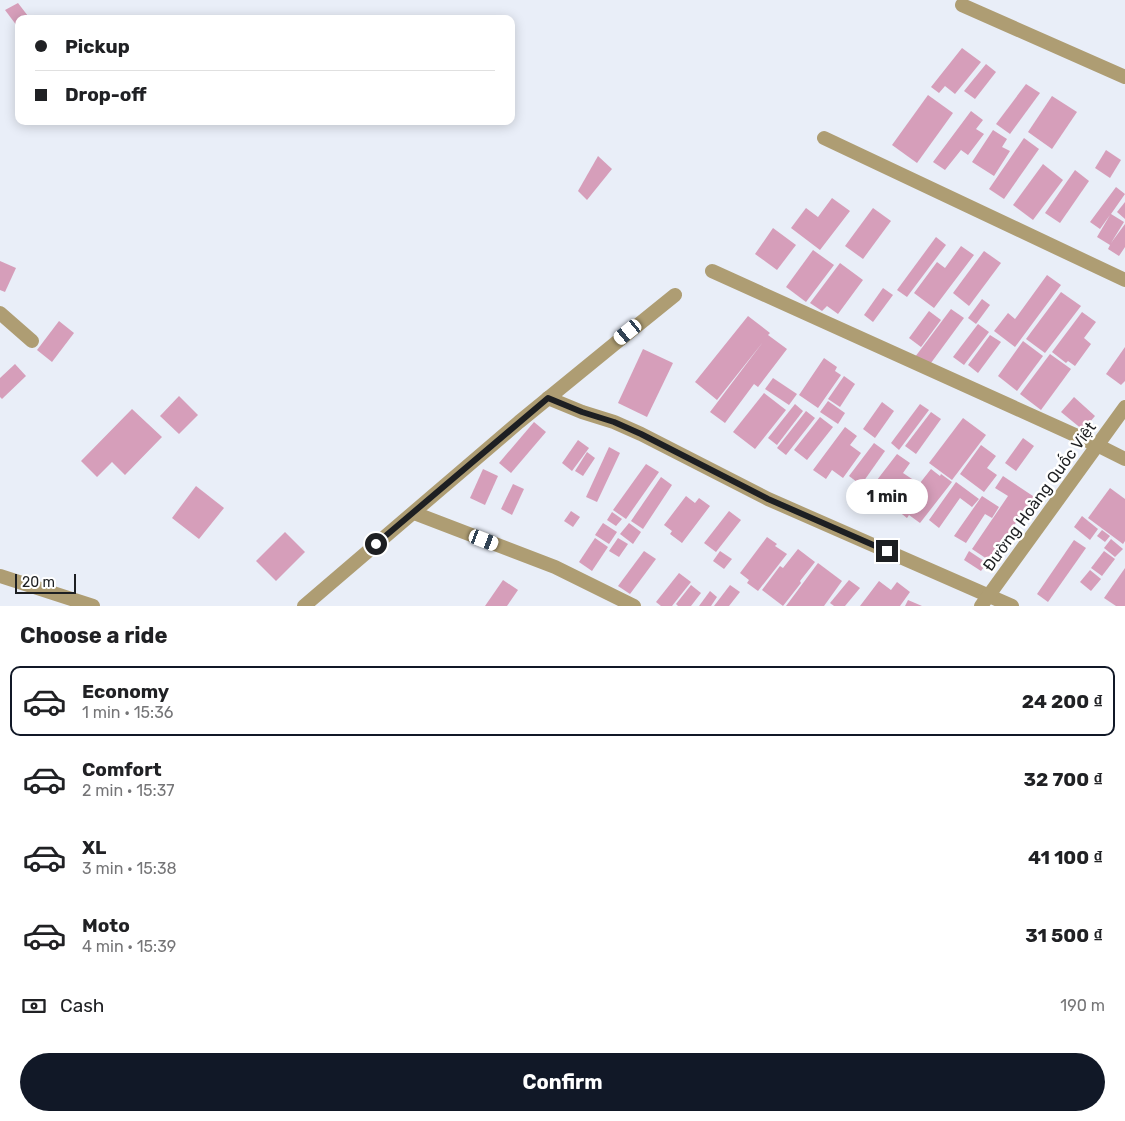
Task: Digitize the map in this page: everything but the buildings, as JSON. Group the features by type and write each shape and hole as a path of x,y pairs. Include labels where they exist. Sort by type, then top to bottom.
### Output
{"street":[{"path":"962,5 1125,77"},
{"path":"824,138 1125,280"},
{"path":"712,271 1125,459"},
{"path":"304,606 548,398 675,295"},
{"path":"0,314 32,341"},
{"path":"548,398 582,412 614,422 768,499 985,601 1012,606"},
{"name":"Đường Hoàng Quốc Việt","path":"985,601 1125,407"},
{"path":"414,513 555,567 634,606"},
{"path":"0,576 93,606"}],"route":[{"path":"376,544 548,398 641,434 768,499 887,551"}]}
